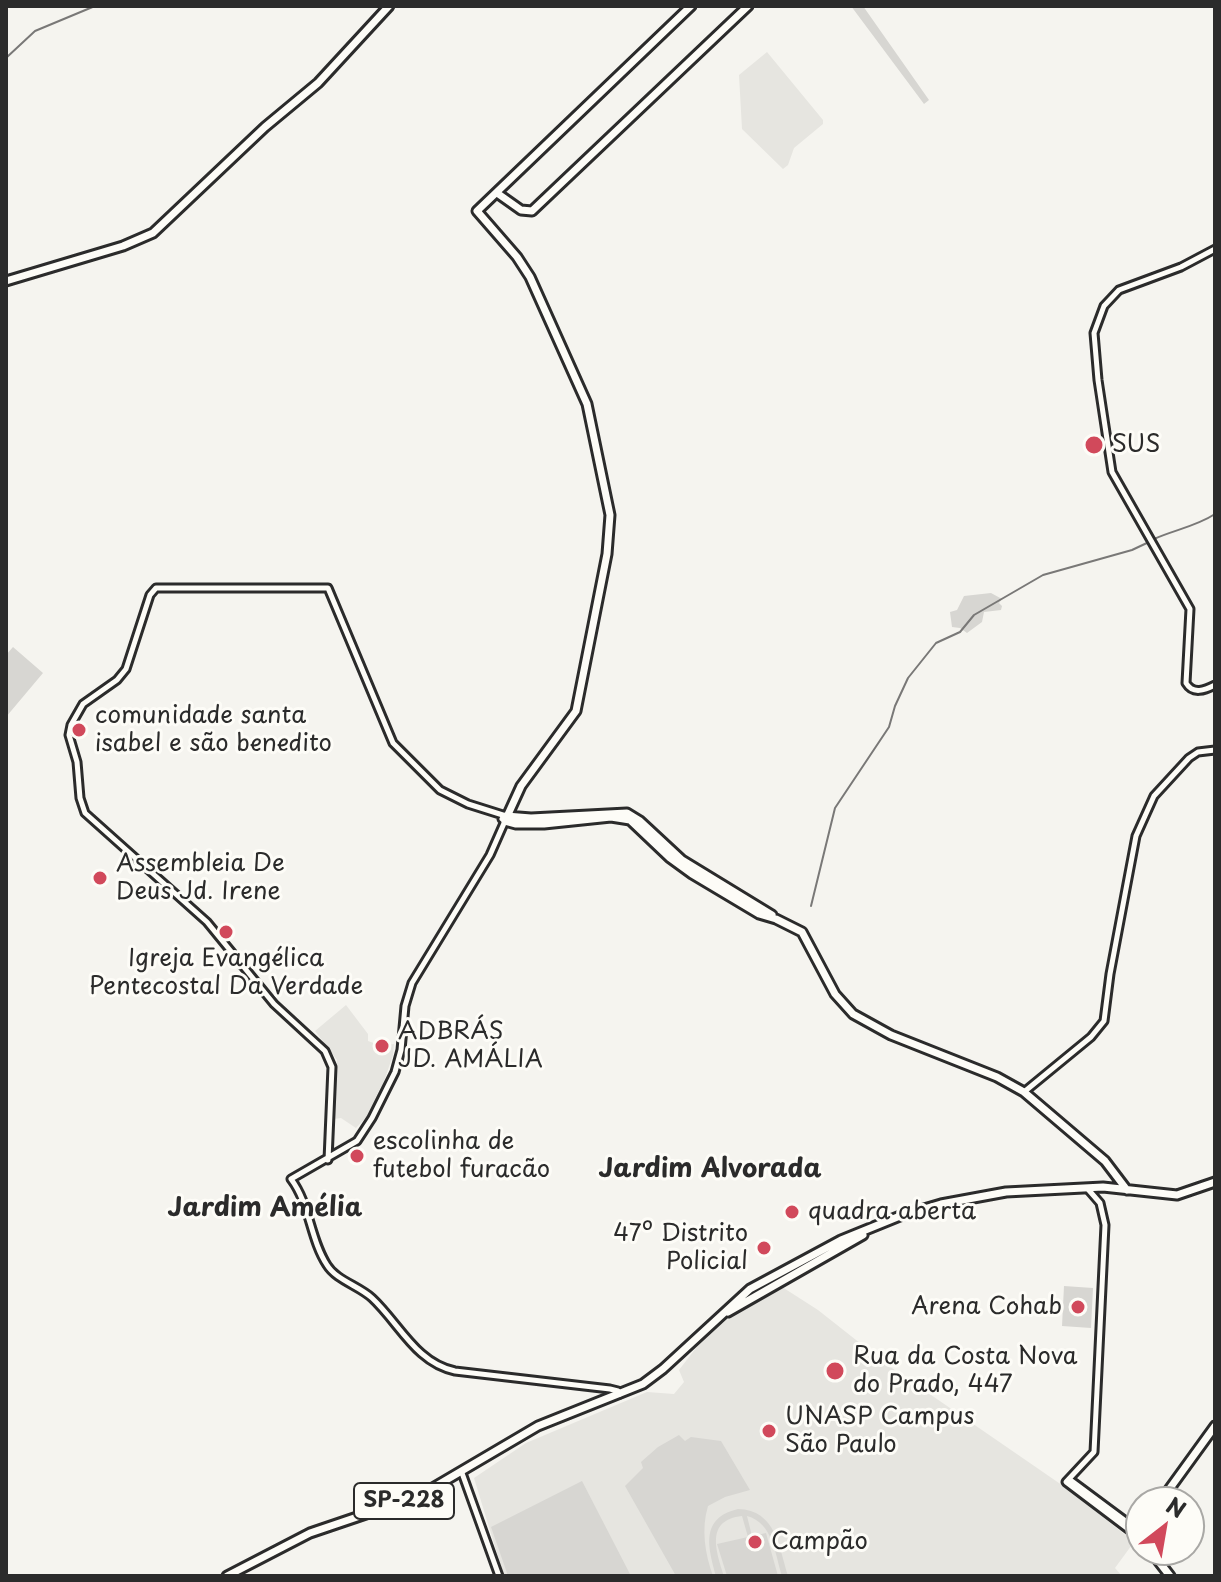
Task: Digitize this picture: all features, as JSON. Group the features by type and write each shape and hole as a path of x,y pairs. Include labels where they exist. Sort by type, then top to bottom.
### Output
{"main road":[{"path":"6,281 123,246 153,233 265,127 318,83 389,6"},
{"path":"691,6 477,211 530,277 587,404 610,515 607,554 576,711 521,786 505,818 516,824 611,817 630,820 677,864 751,910 795,927 806,936 835,994 853,1014 891,1035 985,1072 1024,1092 1078,1136 1115,1173 1127,1190"},
{"path":"497,193 521,210 532,211 748,6"},
{"path":"1103,1187 1115,1173"},
{"name":"SP-228","path":"227,1576 310,1533 419,1496 538,1426 650,1379 716,1319 879,1225 919,1210 967,1198 1036,1189 1103,1187 1180,1195 1215,1182"},
{"path":"666,1375 669,1364"},
{"path":"1172,1486 1215,1426"}],"street":[{"path":"1215,249 1181,267 1119,290 1104,306 1094,333 1110,463 1122,490 1189,606 1186,683 1197,691 1215,685"},
{"path":"328,1160 332,1067 319,1045 274,1004 197,912 85,813 80,798 77,762 69,735 71,725 83,704 111,685 126,669 150,595 156,588 328,588 393,743 440,790 505,818 490,855 412,983 405,1006 399,1061 383,1100 357,1141 328,1160 291,1179 329,1269 371,1297 423,1355 440,1366 455,1371 610,1389 620,1394"},
{"path":"1024,1092 1091,1037 1104,1021 1132,850 1154,796 1189,758 1198,752 1215,750"},
{"path":"1087,1187 1100,1203 1105,1225 1095,1439 1093,1456 1067,1480 1125,1523"},
{"path":"462,1473 499,1576"}],"shaded area":[{"path":"851,6 863,6 929,100 924,104"},
{"path":"767,52 823,120 823,124 794,148 788,165 783,169 742,129 739,75"},
{"path":"991,593 1002,599 999,603 1001,610 984,612 982,622 967,633 952,627 950,612 957,610 964,596"},
{"path":"13,647 43,673 6,717 6,655"},
{"path":"346,1005 368,1034 368,1041 382,1046 394,1044 380,1093 370,1113 356,1128 341,1118 334,1119 337,1060 315,1031"},
{"name":"UNASP Campus São Paulo","path":"779,1285 818,1310 889,1366 1072,1492 1125,1535 1125,1554 1115,1568 1122,1576 504,1576 474,1478 526,1443 647,1392 674,1394 684,1382 679,1370 703,1339 755,1297"},
{"name":"Arena Cohab","path":"1064,1286 1093,1288 1091,1328 1062,1326"},
{"path":"679,1435 685,1441 691,1437 721,1441 750,1490 708,1506 705,1541 713,1576 676,1576 625,1486 643,1468 641,1462"},
{"path":"582,1481 631,1576 508,1576 491,1527"},
{"path":"738,1509 751,1511 768,1523 778,1542 788,1576 782,1576 768,1532 747,1516 752,1536 766,1533 778,1576 727,1576 717,1544 748,1537 742,1516 730,1519 718,1530 716,1547 724,1576 716,1576 709,1544 712,1527 717,1519"}],"waterway":[{"path":"6,58 35,31 95,6"},
{"path":"1154,539 1215,514"},
{"path":"811,906 835,808 889,727 908,678 936,643 960,632 974,615 1043,575 1132,550 1149,542"}],"place":[{"name":"SUS","path":"1094,445"},
{"name":"comunidade santa isabel e são benedito","path":"79,730"},
{"name":"Assembleia De Deus Jd. Irene","path":"100,878"},
{"name":"Igreja Evangélica Pentecostal Da Verdade","path":"226,932"},
{"name":"ADBRÁS JD. AMÁLIA","path":"382,1046"},
{"name":"escolinha de futebol furacão","path":"357,1156"},
{"name":"quadra aberta","path":"792,1212"},
{"name":"47º Distrito Policial","path":"764,1248"},
{"name":"Arena Cohab","path":"1078,1307"},
{"name":"Rua da Costa Nova do Prado, 447","path":"835,1371"},
{"name":"UNASP Campus São Paulo","path":"769,1431"},
{"name":"Campão","path":"755,1542"}],"district":[{"name":"Jardim Alvorada","path":"710,1170"},
{"name":"Jardim Amélia","path":"265,1209"}]}
